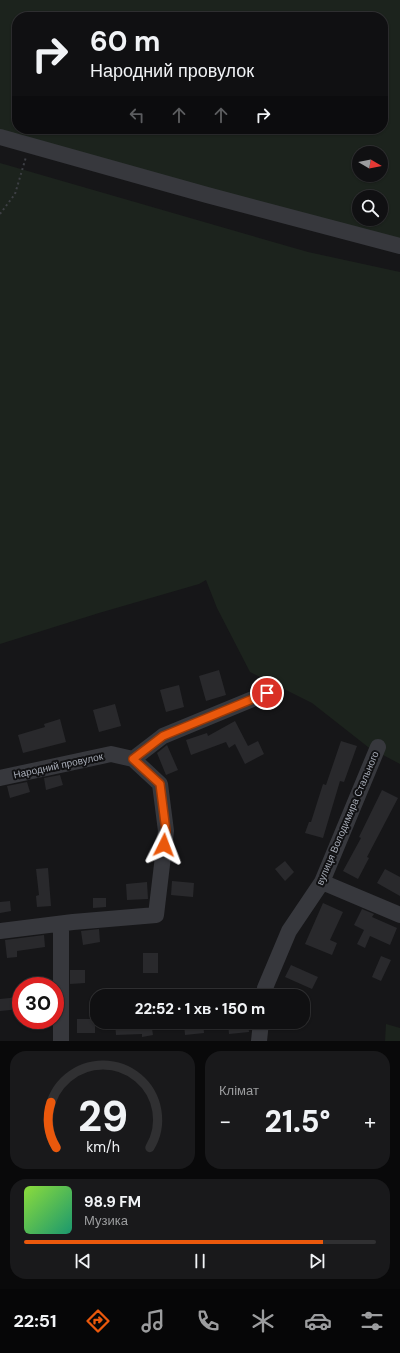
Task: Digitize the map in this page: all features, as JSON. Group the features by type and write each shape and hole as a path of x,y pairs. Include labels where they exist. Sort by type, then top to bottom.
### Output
{"street":[{"path":"0,138 400,246"},
{"path":"0,931 156,915 166,831 160,784 133,759 163,736 267,693"},
{"name":"вулиця Володимира Стального","path":"265,989 289,931 322,882 378,747"},
{"name":"Народний провулок","path":"0,778 111,754 133,759"},
{"path":"322,882 400,915"},
{"path":"61,924 61,1041"},
{"path":"258,1041 260,1029"}],"path":[{"path":"0,214 15,194 29,145"}],"shaded area":[{"path":"0,0 400,0 400,242 0,133"},
{"path":"0,163 308,252 400,272 400,764 368,747 312,703 250,672 217,608 206,580 199,584 0,644"},
{"path":"386,1024 400,1028 400,1041 385,1041"}],"building":[{"path":"219,670 226,695 206,701 199,676"},
{"path":"179,685 184,707 166,712 160,690"},
{"path":"115,704 121,726 99,732 93,710"},
{"path":"60,719 66,742 23,753 18,735 45,727 44,724"},
{"path":"235,721 248,746 258,741 264,754 245,764 235,744 229,748 226,742 191,755 186,740 207,733 208,736"},
{"path":"341,741 357,746 344,782 340,781 323,838 305,833 309,822 311,822 323,784 326,785"},
{"path":"167,745 178,770 166,775 157,753"},
{"path":"60,775 63,785 46,790 44,778"},
{"path":"27,782 30,792 10,798 7,786"},
{"path":"382,790 398,798 367,857 369,858 358,879 343,871 361,838 359,837"},
{"path":"285,861 294,872 285,881 275,869"},
{"path":"48,868 51,906 37,907 36,896 39,895 36,869"},
{"path":"385,869 400,877 400,896 377,883"},
{"path":"172,881 194,883 193,897 171,895"},
{"path":"147,882 148,899 127,900 126,884"},
{"path":"93,898 106,898 106,907 93,908"},
{"path":"10,901 11,911 0,913 0,902"},
{"path":"323,903 343,912 330,940 337,943 332,955 305,944"},
{"path":"362,909 374,914 372,917 397,928 390,945 370,936 365,948 357,944 364,930 354,925"},
{"path":"99,929 100,942 83,945 81,931"},
{"path":"44,935 45,947 17,951 17,957 7,958 5,940"},
{"path":"143,953 158,953 158,973 143,973"},
{"path":"381,956 391,960 381,981 372,977"},
{"path":"291,965 318,977 312,989 285,977"},
{"path":"70,970 85,970 85,983 70,984"},
{"path":"12,998 12,1010 0,1011 0,999"},
{"path":"77,1019 90,1019 90,1029 95,1029 95,1033 77,1033"},
{"path":"116,1029 152,1029 153,1035 142,1037 142,1034 116,1035"},
{"path":"185,1029 204,1029 204,1033 185,1035"},
{"path":"229,1029 249,1029 249,1032 229,1034"}],"route":[{"path":"164,845 166,831 160,784 133,759 163,736 267,693"}]}
